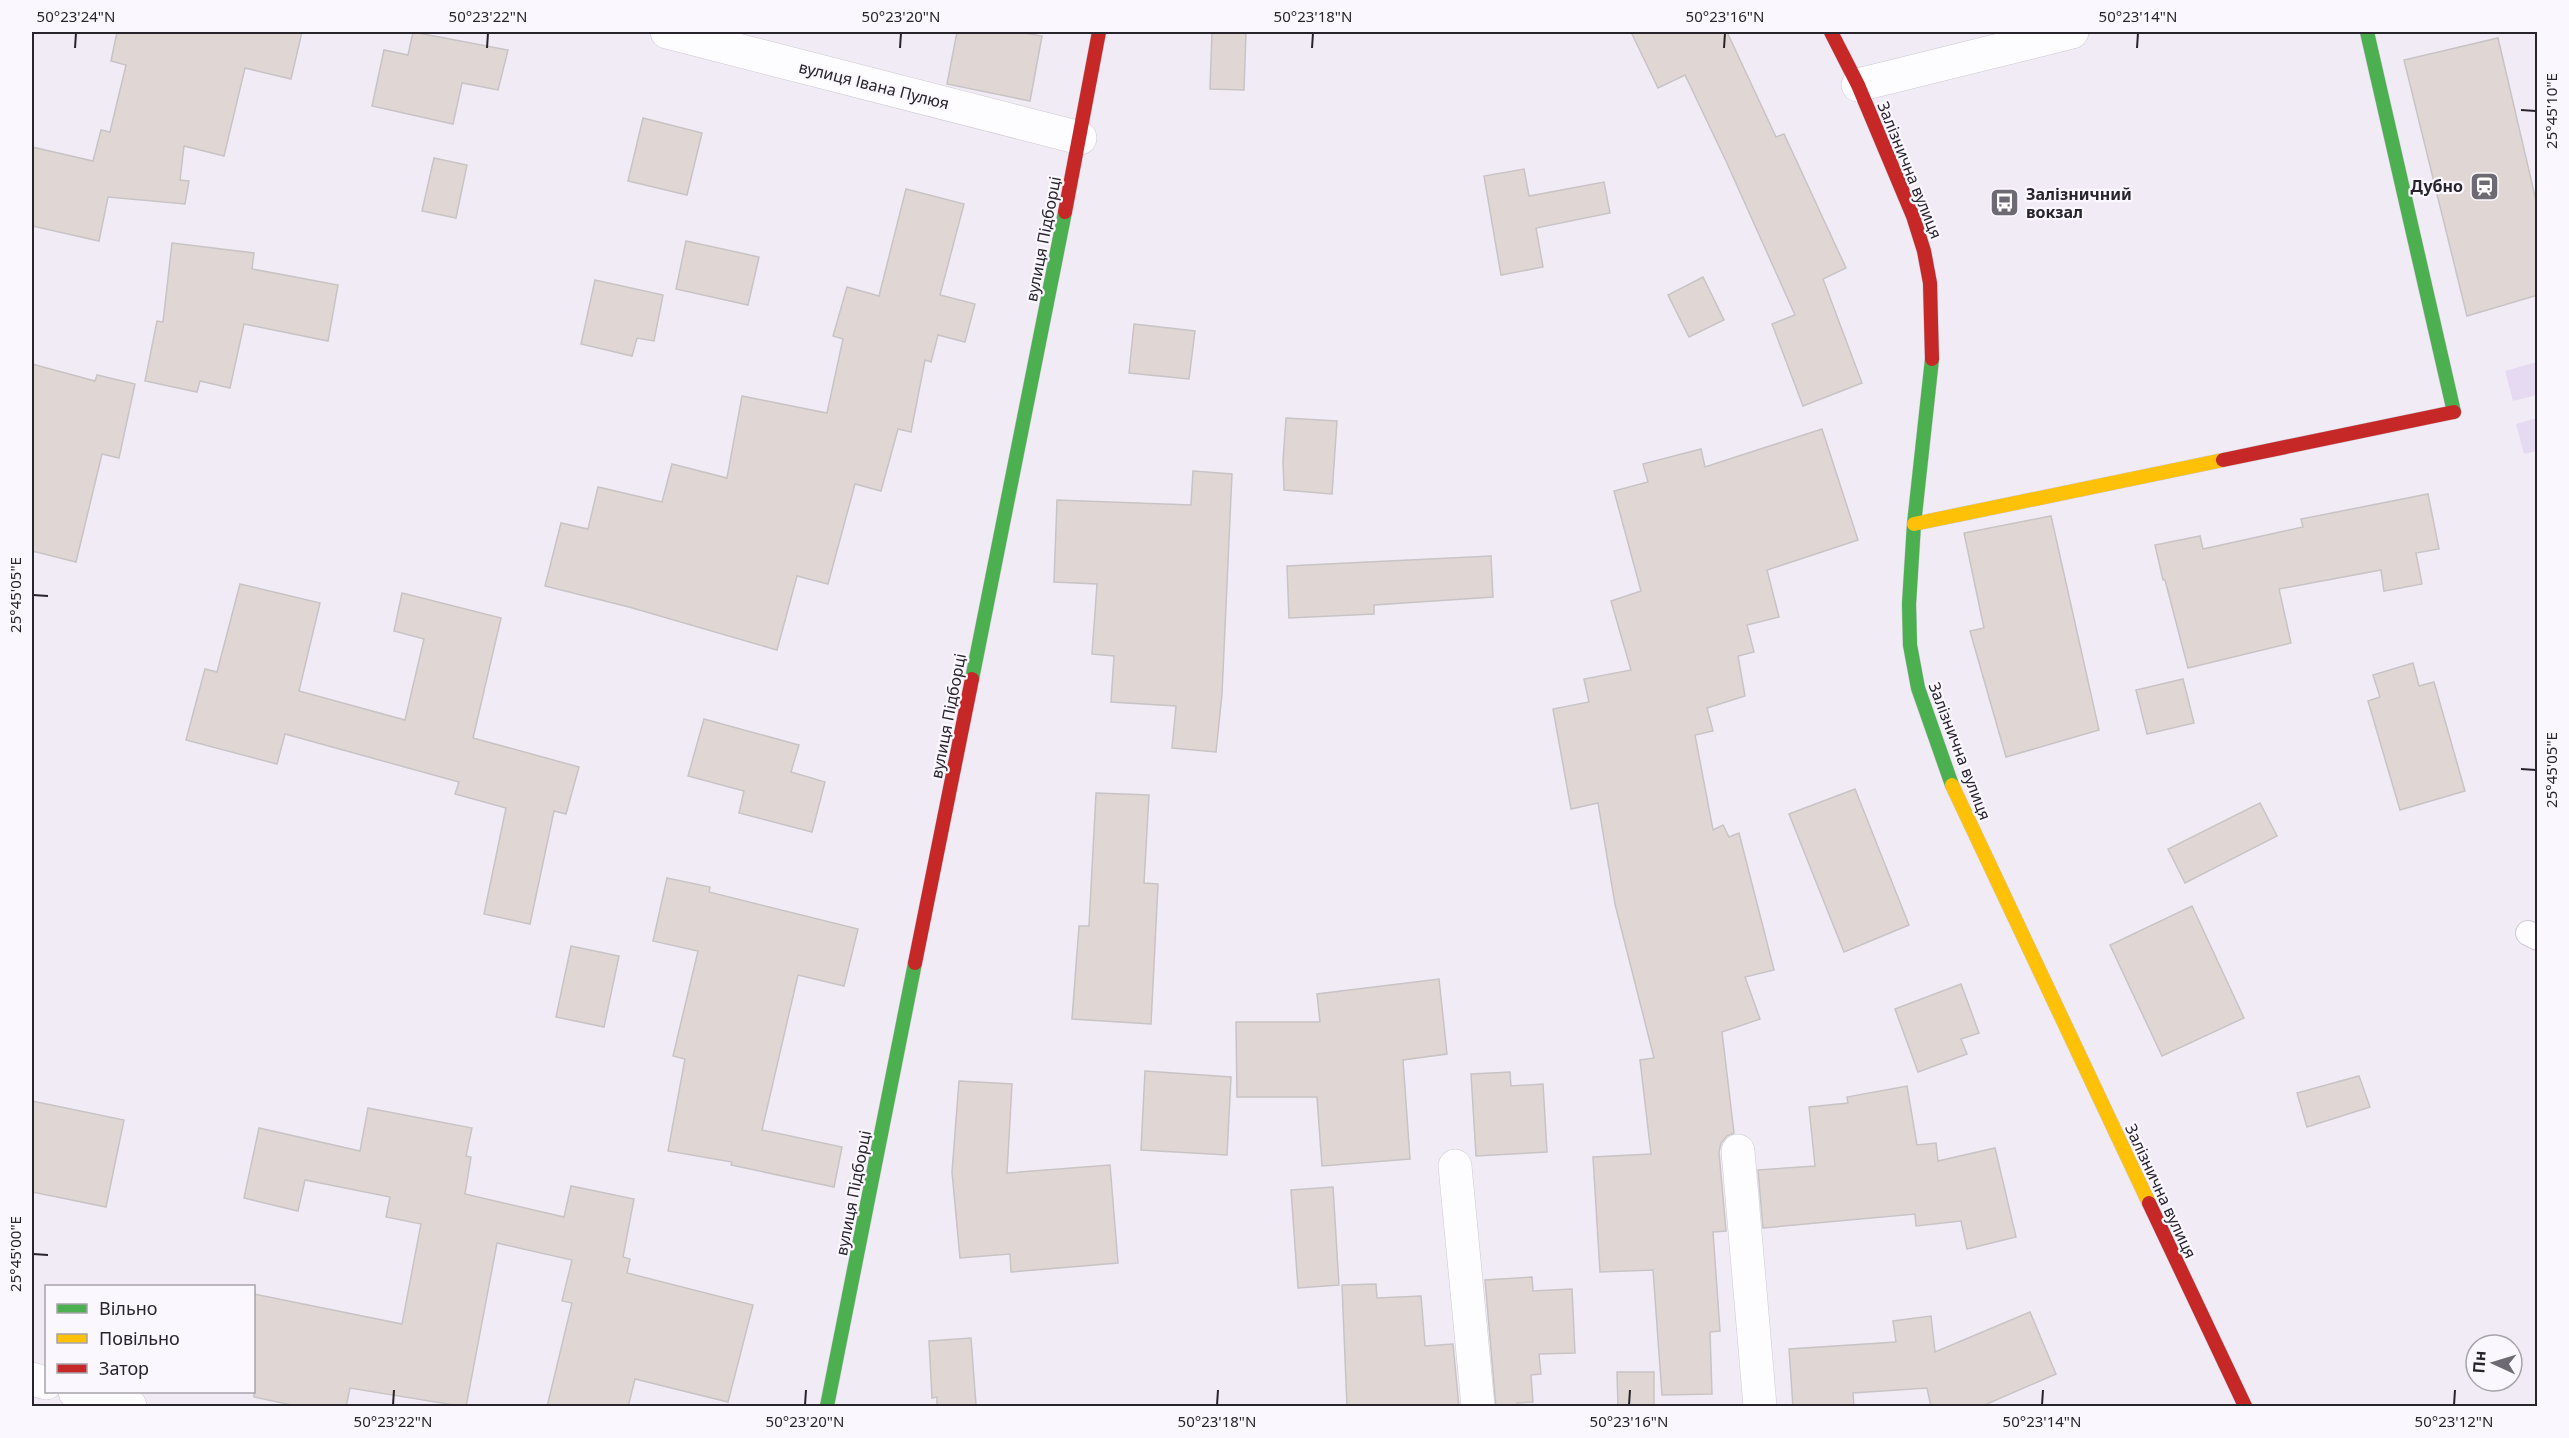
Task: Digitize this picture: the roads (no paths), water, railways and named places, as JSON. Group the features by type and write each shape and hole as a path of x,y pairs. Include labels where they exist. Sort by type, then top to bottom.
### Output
{"street":[{"name":"вулиця Івана Пулюя","path":"668,32 1080,138"},
{"name":"вулиця Підборці","path":"827,1407 1080,138 1099,32"},
{"name":"Залізнична вулиця","path":"1831,32 1858,85 1914,216 1930,283 1933,339 1930,392 1914,524 1909,604 1910,645 1918,688 1955,794 2245,1407"},
{"path":"1858,85 2072,32"},
{"path":"1914,524 2455,412 2367,32"},
{"path":"1738,1151 1760,1407"},
{"path":"1455,1166 1478,1407"},
{"path":"78,1393 119,1405"}],"place":[{"name":"Дубно","path":"2484,186"},
{"name":"Залізничний вокзал","path":"2005,203"}]}
